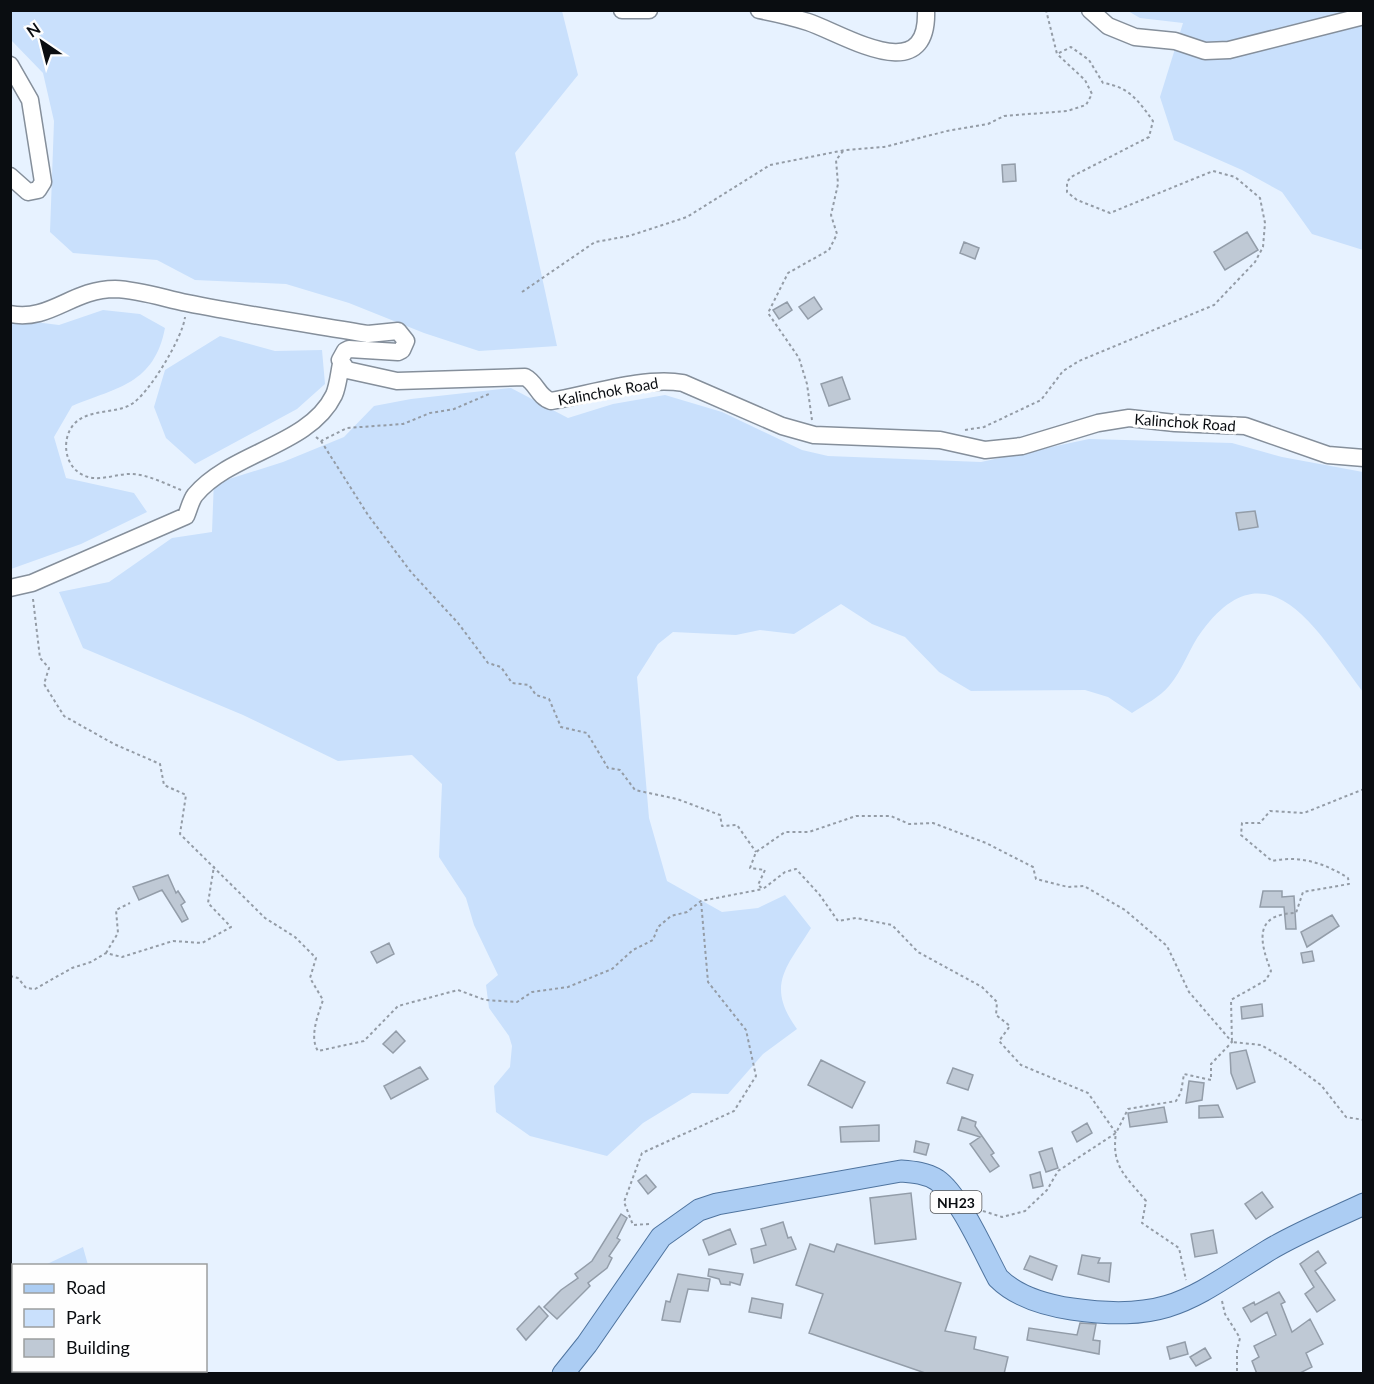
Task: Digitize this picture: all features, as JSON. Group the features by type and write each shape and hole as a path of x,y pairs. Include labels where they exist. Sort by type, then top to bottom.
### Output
{"main road":[{"name":"NH23","path":"563,1374 587,1344 661,1237 679,1222 699,1210 717,1204 901,1171 925,1174 938,1181 961,1210 998,1278 1009,1288 1055,1307 1129,1315 1169,1307 1190,1299 1272,1249 1364,1204"}],"street":[{"path":"622,10 633,13 649,10"},
{"path":"759,10 810,23 865,48 890,52 906,51 918,43 926,32 926,10"},
{"path":"1090,10 1107,26 1135,37 1175,40 1205,51 1229,50 1364,16"},
{"path":"10,65 30,100 43,182 38,190 28,192 10,176"},
{"path":"10,314 34,316 70,299 98,290 136,291 186,303 368,334 398,331 405,337 405,346 398,352 349,349 341,355 334,394 324,410 304,429 237,461 195,495 186,516 32,583 10,588"},
{"name":"Kalinchok Road","path":"341,364 347,370 397,381 525,378 532,382 541,396 551,401 643,381 669,381 683,384 782,426 814,435 940,440 985,450 1003,449 1098,423 1129,418 1175,423 1245,426 1328,455 1364,458"}],"path":[{"path":"522,292 595,242 629,236 687,217 770,165 844,150 884,147 947,131 988,124 1004,116 1067,111 1086,105 1092,94 1085,80 1057,54 1046,10"},
{"path":"940,440 968,429 984,427 1041,400 1063,370 1079,362 1207,309 1255,262 1263,247 1265,224 1260,198 1235,177 1213,171 1110,213 1077,200 1067,192 1067,182 1071,177 1149,137 1153,121 1140,103 1121,86 1103,83 1089,60 1071,47 1057,54"},
{"path":"814,435 807,384 799,358 768,313 788,273 829,250 837,234 831,215 838,184 836,160 844,150"},
{"path":"186,303 184,328 153,381 132,405 86,416 74,424 66,441 66,454 72,467 83,476 105,478 133,474 153,478 195,495"},
{"path":"321,441 347,428 403,424 430,413 454,409 495,391"},
{"path":"304,429 321,441 375,524 411,572 458,623 488,663 501,667 512,683 529,685 536,695 549,699 561,727 587,733 608,768 620,770 635,790 677,799 720,815 722,826 736,825 756,852"},
{"path":"32,583 33,617 40,658 49,668 44,684 64,716 114,744 160,764 164,785 186,795 180,834 265,918 295,937 316,958 310,978 323,1000 315,1023 315,1046 318,1051 364,1041 398,1006 458,990 485,1000 517,1002 532,992 568,987 612,969 633,950 653,940 658,927 671,916 687,912 701,901 763,889 785,872 796,869 819,894 838,921 856,918 892,925 918,952 982,987 997,1002 996,1015 1010,1026 999,1041 1021,1065 1088,1093 1116,1133"},
{"path":"1190,1299 1179,1248 1142,1223 1146,1202 1117,1165 1113,1151 1116,1133 1128,1109 1176,1101 1181,1092 1184,1074 1211,1080 1211,1064 1232,1042 1232,1000 1266,980 1271,971 1263,951 1262,933 1269,919 1279,913 1296,913 1303,892 1349,884 1348,878 1335,870 1311,861 1288,858 1272,861 1265,858 1241,835 1242,823 1260,824 1270,810 1304,813 1364,789"},
{"path":"763,889 758,885 765,870 750,868 756,852 786,832 809,832 856,816 891,816 909,824 933,823 986,843 1033,867 1036,879 1068,887 1084,886 1125,910 1167,946 1189,992 1232,1042 1261,1044 1321,1085 1347,1117 1364,1120"},
{"path":"106,953 122,957 173,941 202,943 231,927 208,903 214,866"},
{"path":"679,1222 633,1225 624,1202 642,1153 734,1111 756,1076 746,1030 708,982 701,901"},
{"path":"10,976 18,978 26,988 35,989 72,968 91,962 106,953 118,933 116,910 130,903"},
{"path":"970,1227 983,1211 1002,1217 1025,1211 1047,1190 1058,1171 1116,1133"},
{"path":"1218,1284 1225,1314 1240,1338 1237,1350 1237,1374"}],"green space":[{"path":"10,11 562,11 578,75 515,153 557,346 479,351 424,333 349,303 286,284 195,280 157,260 73,253 50,232 54,121 43,73 11,40"},
{"path":"1128,11 1363,11 1363,250 1312,234 1282,192 1242,170 1174,140 1160,97 1183,23 1140,18"},
{"path":"103,310 140,314 165,328 160,347 143,372 132,381 72,406 54,437 66,478 134,493 147,512 81,544 11,569 11,319 59,325"},
{"path":"220,336 275,351 322,350 325,384 297,409 195,464 166,438 154,407 165,370"},
{"path":"511,388 568,418 613,404 665,395 722,412 802,450 828,456 981,462 1089,439 1232,443 1282,457 1363,472 1363,692 1312,625 1292,607 1272,596 1250,594 1227,605 1202,631 1169,686 1157,697 1132,713 1108,697 1085,690 971,691 939,672 905,637 872,624 841,604 794,634 760,630 736,635 673,632 658,644 637,677 649,818 667,881 722,912 758,908 785,895 811,928 788,965 781,988 787,1014 797,1029 763,1054 728,1094 692,1093 643,1123 607,1156 530,1136 496,1112 494,1086 510,1067 512,1046 509,1036 489,1008 486,985 498,975 474,925 466,898 439,857 442,784 412,755 338,761 243,715 83,648 59,592 109,582 172,538 212,532 214,479 229,479 283,462 344,437 374,406 411,399"},
{"path":"83,1247 88,1264 47,1264"},
{"path":"10,1266 12,1267 12,1372 41,1372 11,1373"}],"building":[{"path":"1015,164 1016,181 1003,182 1002,165"},
{"path":"1247,232 1258,250 1225,270 1214,252"},
{"path":"964,242 979,248 975,259 960,253"},
{"path":"814,297 822,309 808,319 799,307"},
{"path":"787,302 792,310 779,319 773,310"},
{"path":"842,377 850,399 829,406 821,384"},
{"path":"1255,511 1258,527 1239,530 1236,513"},
{"path":"168,875 176,893 178,891 185,902 181,905 188,919 182,922 162,890 139,900 133,887"},
{"path":"1263,891 1282,891 1282,897 1294,896 1296,929 1286,929 1284,907 1260,907"},
{"path":"1332,915 1339,926 1307,947 1301,932"},
{"path":"389,943 394,954 377,963 371,952"},
{"path":"1312,951 1314,961 1303,963 1301,953"},
{"path":"1262,1004 1263,1016 1242,1019 1241,1007"},
{"path":"396,1031 405,1041 393,1053 383,1044"},
{"path":"1246,1050 1255,1082 1237,1089 1231,1073 1230,1053"},
{"path":"821,1060 865,1082 852,1108 808,1085"},
{"path":"420,1067 428,1079 391,1099 384,1086"},
{"path":"953,1068 973,1075 968,1090 947,1083"},
{"path":"1189,1081 1204,1083 1202,1100 1186,1103"},
{"path":"1218,1105 1223,1117 1199,1118 1199,1106"},
{"path":"1164,1107 1167,1122 1130,1127 1128,1113"},
{"path":"962,1117 976,1122 975,1126 994,1153 991,1155 999,1166 990,1172 970,1144 980,1137 958,1130"},
{"path":"1087,1123 1092,1133 1077,1142 1072,1132"},
{"path":"879,1125 879,1141 841,1142 840,1127"},
{"path":"916,1141 929,1144 926,1155 914,1152"},
{"path":"1052,1148 1058,1168 1046,1172 1039,1152"},
{"path":"1040,1172 1043,1186 1033,1188 1030,1175"},
{"path":"646,1175 656,1187 648,1194 638,1181"},
{"path":"1262,1192 1273,1207 1256,1219 1245,1204"},
{"path":"911,1193 916,1239 875,1244 870,1198"},
{"path":"621,1214 627,1218 617,1238 620,1240 609,1256 612,1258 607,1268 588,1283 590,1286 557,1319 544,1307 561,1290 578,1278 575,1274 592,1261"},
{"path":"783,1222 788,1238 791,1237 796,1249 754,1263 751,1249 766,1245 761,1229"},
{"path":"730,1229 736,1244 709,1255 703,1240"},
{"path":"1213,1230 1217,1253 1195,1257 1191,1234"},
{"path":"810,1244 834,1252 837,1244 961,1283 945,1331 976,1337 974,1349 1008,1357 1004,1374 928,1374 809,1333 823,1294 796,1285"},
{"path":"1318,1251 1326,1263 1315,1271 1335,1300 1317,1312 1305,1294 1314,1287 1300,1264"},
{"path":"1082,1255 1100,1258 1098,1263 1111,1263 1109,1282 1078,1274"},
{"path":"1030,1256 1057,1266 1052,1280 1024,1269"},
{"path":"709,1269 743,1274 740,1285 730,1282 730,1285 721,1284 719,1279 708,1276"},
{"path":"678,1274 710,1279 708,1291 688,1289 680,1322 662,1320 666,1301 670,1302"},
{"path":"1279,1292 1285,1302 1281,1304 1292,1332 1310,1319 1323,1344 1306,1353 1312,1367 1298,1374 1257,1374 1252,1361 1259,1357 1254,1346 1276,1335 1267,1312 1251,1322 1243,1308 1254,1302 1255,1305"},
{"path":"752,1298 783,1304 781,1318 749,1312"},
{"path":"539,1306 548,1316 526,1340 517,1329"},
{"path":"1080,1323 1096,1324 1093,1340 1100,1341 1099,1354 1027,1340 1029,1328 1077,1335"},
{"path":"1185,1342 1188,1354 1170,1359 1167,1347"},
{"path":"1205,1348 1211,1358 1196,1366 1190,1357"}]}
